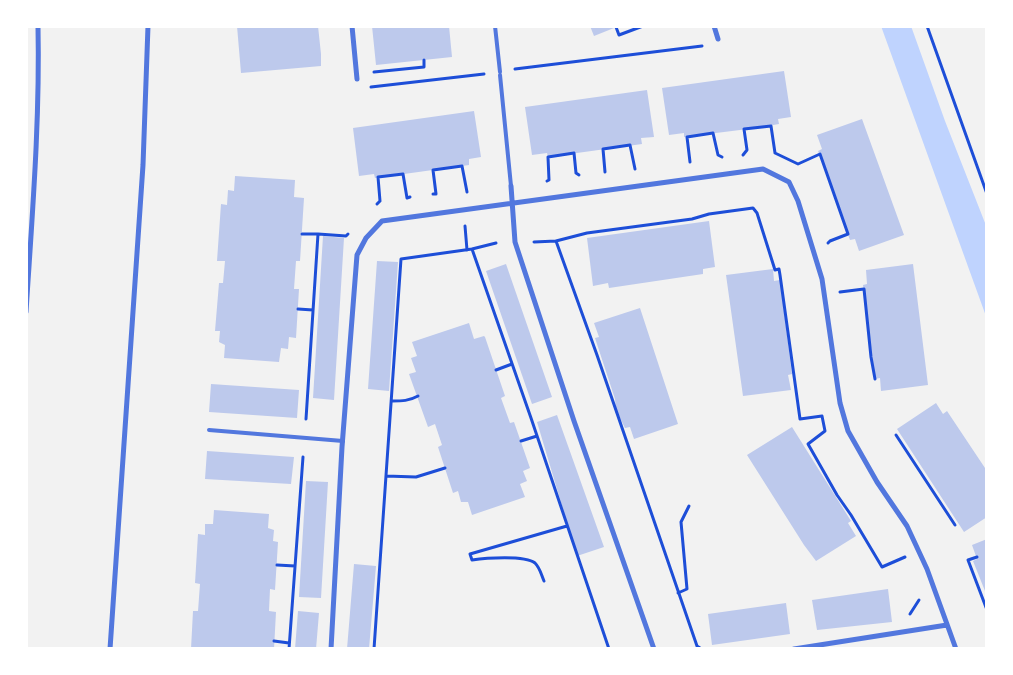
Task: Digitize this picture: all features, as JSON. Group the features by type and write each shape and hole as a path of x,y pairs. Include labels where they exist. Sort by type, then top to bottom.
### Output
{"street":[{"path":"26,312 38,125 38,26"},
{"path":"110,649 143,165 148,26"},
{"path":"352,26 357,77"},
{"path":"714,26 718,39"},
{"path":"331,649 343,441 357,255 366,238 382,221 763,169 789,182 798,201 822,280 839,395 848,431 877,482 907,526 927,569 956,649"},
{"path":"511,186 515,242 583,448 654,649"},
{"path":"794,649 947,625"}],"lane":[{"path":"495,26 511,186"},
{"path":"209,430 343,441"}],"path":[{"path":"616,27 619,34 643,26"},
{"path":"927,26 987,194"},
{"path":"357,77 371,87 500,73 717,44 718,39"},
{"path":"369,72 424,67 424,60"},
{"path":"736,155 743,155 746,150 744,129 771,126 775,153 798,164 820,154 848,234 830,240 827,243 828,246"},
{"path":"681,164 690,163 687,137 713,133 718,155 721,157 728,156"},
{"path":"596,173 606,172 602,149 630,145 635,169 644,168"},
{"path":"541,182 549,180 548,156 574,153 576,173 578,176 587,174"},
{"path":"530,242 556,241 587,234 753,208 757,214 776,270 779,269 800,419 822,416 825,431 808,444 882,567 905,557 908,564"},
{"path":"465,223 467,250"},
{"path":"302,234 318,234"},
{"path":"556,241 678,593 697,646 700,648"},
{"path":"374,649 401,259 467,250 496,243"},
{"path":"472,249 609,649"},
{"path":"838,285 840,292 864,289 875,379"},
{"path":"298,309 314,310"},
{"path":"496,370 512,364"},
{"path":"392,401 402,402 418,396"},
{"path":"896,435 955,525"},
{"path":"521,441 537,436"},
{"path":"289,649 303,457"},
{"path":"386,476 416,476 445,468"},
{"path":"678,593 687,589 681,522 689,506"},
{"path":"544,580 541,572 533,562 520,558 472,560 470,554 567,526"},
{"path":"977,557 968,560 987,610"},
{"path":"277,565 295,566"},
{"path":"905,617 919,601 918,594"},
{"path":"274,641 289,643"}],"water":[{"path":"881,26 911,26 945,121 987,228 987,319"}],"building":[{"path":"237,26 318,26 321,66 241,73"},
{"path":"372,26 449,26 452,57 376,65"},
{"path":"590,26 619,26 594,36"},
{"path":"784,71 791,117 778,119 779,124 684,137 684,133 669,135 662,88"},
{"path":"647,90 654,137 641,138 642,144 548,157 547,153 532,155 525,107"},
{"path":"474,111 481,157 469,159 469,165 375,178 374,174 359,176 353,128"},
{"path":"862,119 904,235 859,251 855,239 850,240 818,151 822,149 817,135"},
{"path":"235,176 295,180 294,197 304,198 300,261 296,261 294,289 299,289 296,338 289,337 288,349 281,348 279,362 224,358 225,345 219,342 220,331 215,331 219,283 223,283 225,261 217,261 221,204 227,205 228,190 234,191"},
{"path":"709,221 715,267 703,269 703,274 609,288 608,283 593,286 587,238"},
{"path":"323,236 344,238 334,400 313,398"},
{"path":"377,261 398,262 389,391 368,389"},
{"path":"506,264 552,397 532,404 486,271"},
{"path":"913,264 928,385 881,391 880,378 875,379 863,285 867,284 866,270"},
{"path":"773,269 774,281 780,280 792,374 788,375 791,390 743,396 726,275"},
{"path":"640,308 678,424 634,439 630,427 625,428 616,410 615,399 595,338 599,337 594,323"},
{"path":"469,323 474,339 485,337 505,396 501,398 510,423 514,422 530,468 523,471 527,481 520,484 525,497 472,515 468,502 461,502 458,491 453,493 438,447 442,445 435,424 428,427 409,374 416,372 411,358 417,356 412,342"},
{"path":"211,384 299,390 297,418 209,412"},
{"path":"936,403 943,414 947,411 987,471 987,517 964,532 897,429"},
{"path":"557,415 604,547 577,556 537,422"},
{"path":"792,427 851,521 848,523 856,536 816,561 747,455"},
{"path":"207,451 294,457 291,484 205,479"},
{"path":"306,481 328,482 321,598 299,597"},
{"path":"214,510 269,514 268,528 274,530 273,541 278,542 275,590 270,589 269,611 276,612 274,649 191,649 193,611 198,611 200,584 195,583 198,534 205,535 205,524 213,524"},
{"path":"987,539 987,596 973,561 977,559 972,545"},
{"path":"354,564 376,566 369,649 347,649"},
{"path":"888,589 892,622 817,630 812,600"},
{"path":"786,603 790,634 712,645 708,614"},
{"path":"298,611 319,613 316,649 295,649"}]}
